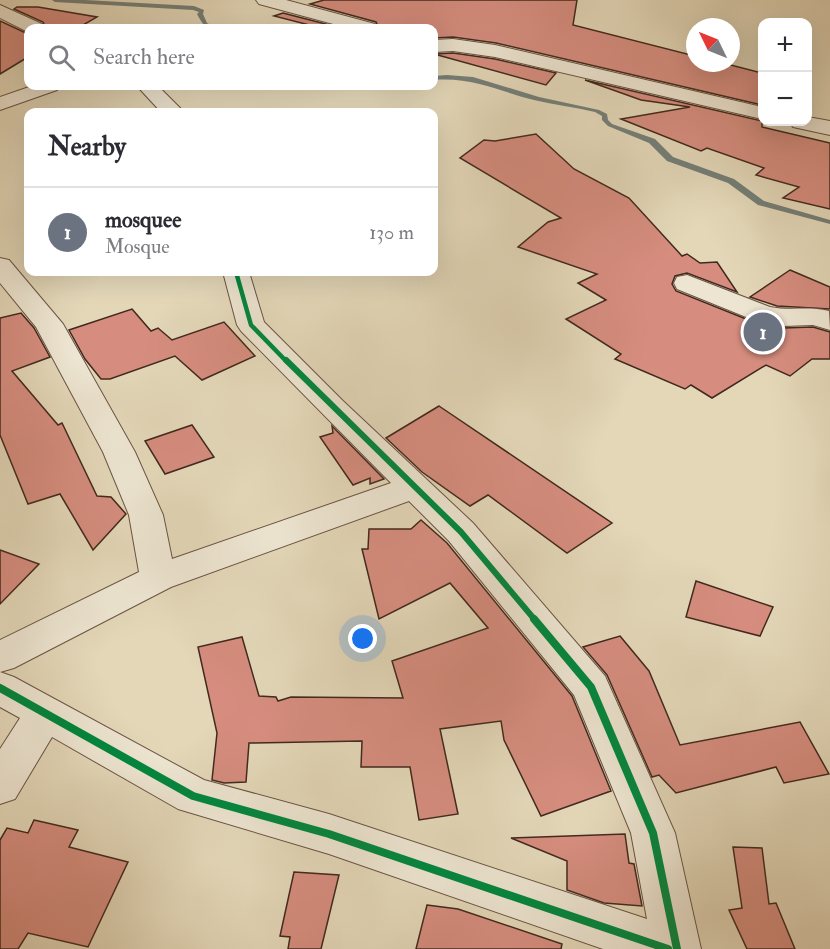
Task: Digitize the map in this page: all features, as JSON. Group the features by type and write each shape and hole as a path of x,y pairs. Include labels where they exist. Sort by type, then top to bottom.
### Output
{"street":[{"path":"265,0 353,24"},
{"path":"0,11 27,24"},
{"path":"438,46 453,45 495,51 758,112"},
{"path":"0,104 39,90"},
{"path":"151,90 169,108"},
{"path":"812,124 830,128"},
{"path":"0,266 49,324 119,452 146,515 158,578"},
{"path":"237,276 251,324 332,408 461,532 591,687 653,833 677,949"},
{"path":"687,283 761,313 783,318 800,315 819,317 830,322"},
{"path":"0,657 158,578 415,487"},
{"path":"0,688 193,796 329,834 668,949"},
{"path":"0,786 44,714"}],"building":[{"path":"324,0 577,0 573,25 686,54 686,72 740,72 740,67 758,72 758,104 496,43 453,37 438,38 438,24 377,24 310,4"},
{"path":"38,7 97,17 85,24 44,24 14,9"},
{"path":"283,13 326,24 305,24 274,16"},
{"path":"0,21 24,32 24,59 0,74"},
{"path":"453,53 495,59 556,73 546,85 438,54"},
{"path":"585,80 758,120 758,126 830,143 830,209 783,198 799,187 756,175 764,168 707,148 701,151 621,119 690,107 641,100"},
{"path":"536,134 574,169 629,198 682,256 687,254 700,263 717,262 737,292 687,273 675,276 672,284 676,291 751,321 783,328 813,327 830,332 830,359 812,359 790,376 766,365 712,398 691,385 685,389 615,359 621,354 566,319 606,300 578,283 597,274 518,247 548,222 561,218 460,158 484,140 495,141"},
{"path":"790,270 830,287 830,309 777,306 750,297"},
{"path":"132,309 151,331 158,328 172,340 224,322 255,356 202,380 175,356 110,379 101,379 85,359 69,330"},
{"path":"21,313 34,328 50,357 12,371 58,425 62,423 97,496 111,497 126,514 93,550 60,494 28,504 0,435 0,318"},
{"path":"439,406 612,523 567,553 488,495 470,506 422,472 386,438"},
{"path":"192,425 214,457 165,474 145,441"},
{"path":"332,426 384,479 370,484 370,478 353,485 320,437 333,433"},
{"path":"421,520 447,543 572,696 611,791 541,816 504,740 501,721 440,729 458,814 419,820 410,767 361,767 362,741 249,743 246,782 224,783 212,780 217,733 198,647 242,637 259,696 276,697 278,701 291,697 403,698 392,661 488,628 450,583 379,619 362,549 368,549 369,529 411,529"},
{"path":"0,550 39,564 0,604"},
{"path":"696,581 773,607 760,636 686,617"},
{"path":"620,636 649,671 680,745 800,722 829,774 784,783 776,767 676,793 659,775 652,777 607,675 583,647"},
{"path":"34,820 78,830 69,847 128,862 88,947 28,933 18,949 0,949 0,840 7,828 28,833"},
{"path":"625,834 629,863 634,864 642,906 604,903 567,890 567,861 511,838"},
{"path":"733,847 762,848 769,904 776,903 795,949 747,949 729,910 742,908"},
{"path":"294,872 339,875 321,949 288,949 290,937 280,936"},
{"path":"427,905 458,909 562,944 561,949 416,949"}],"waterway":[{"path":"55,0 194,8 202,11 200,14 205,24"},
{"path":"438,78 473,79 525,96 597,111 605,115 605,120 610,125 652,141 670,159 731,181 761,203 830,222"}],"cycle path":[{"path":"237,276 251,325 332,408 461,532 591,687 653,833 677,949"},
{"path":"0,688 193,796 329,834 668,949"}],"place":[{"name":"mosquee","path":"763,332"}]}
